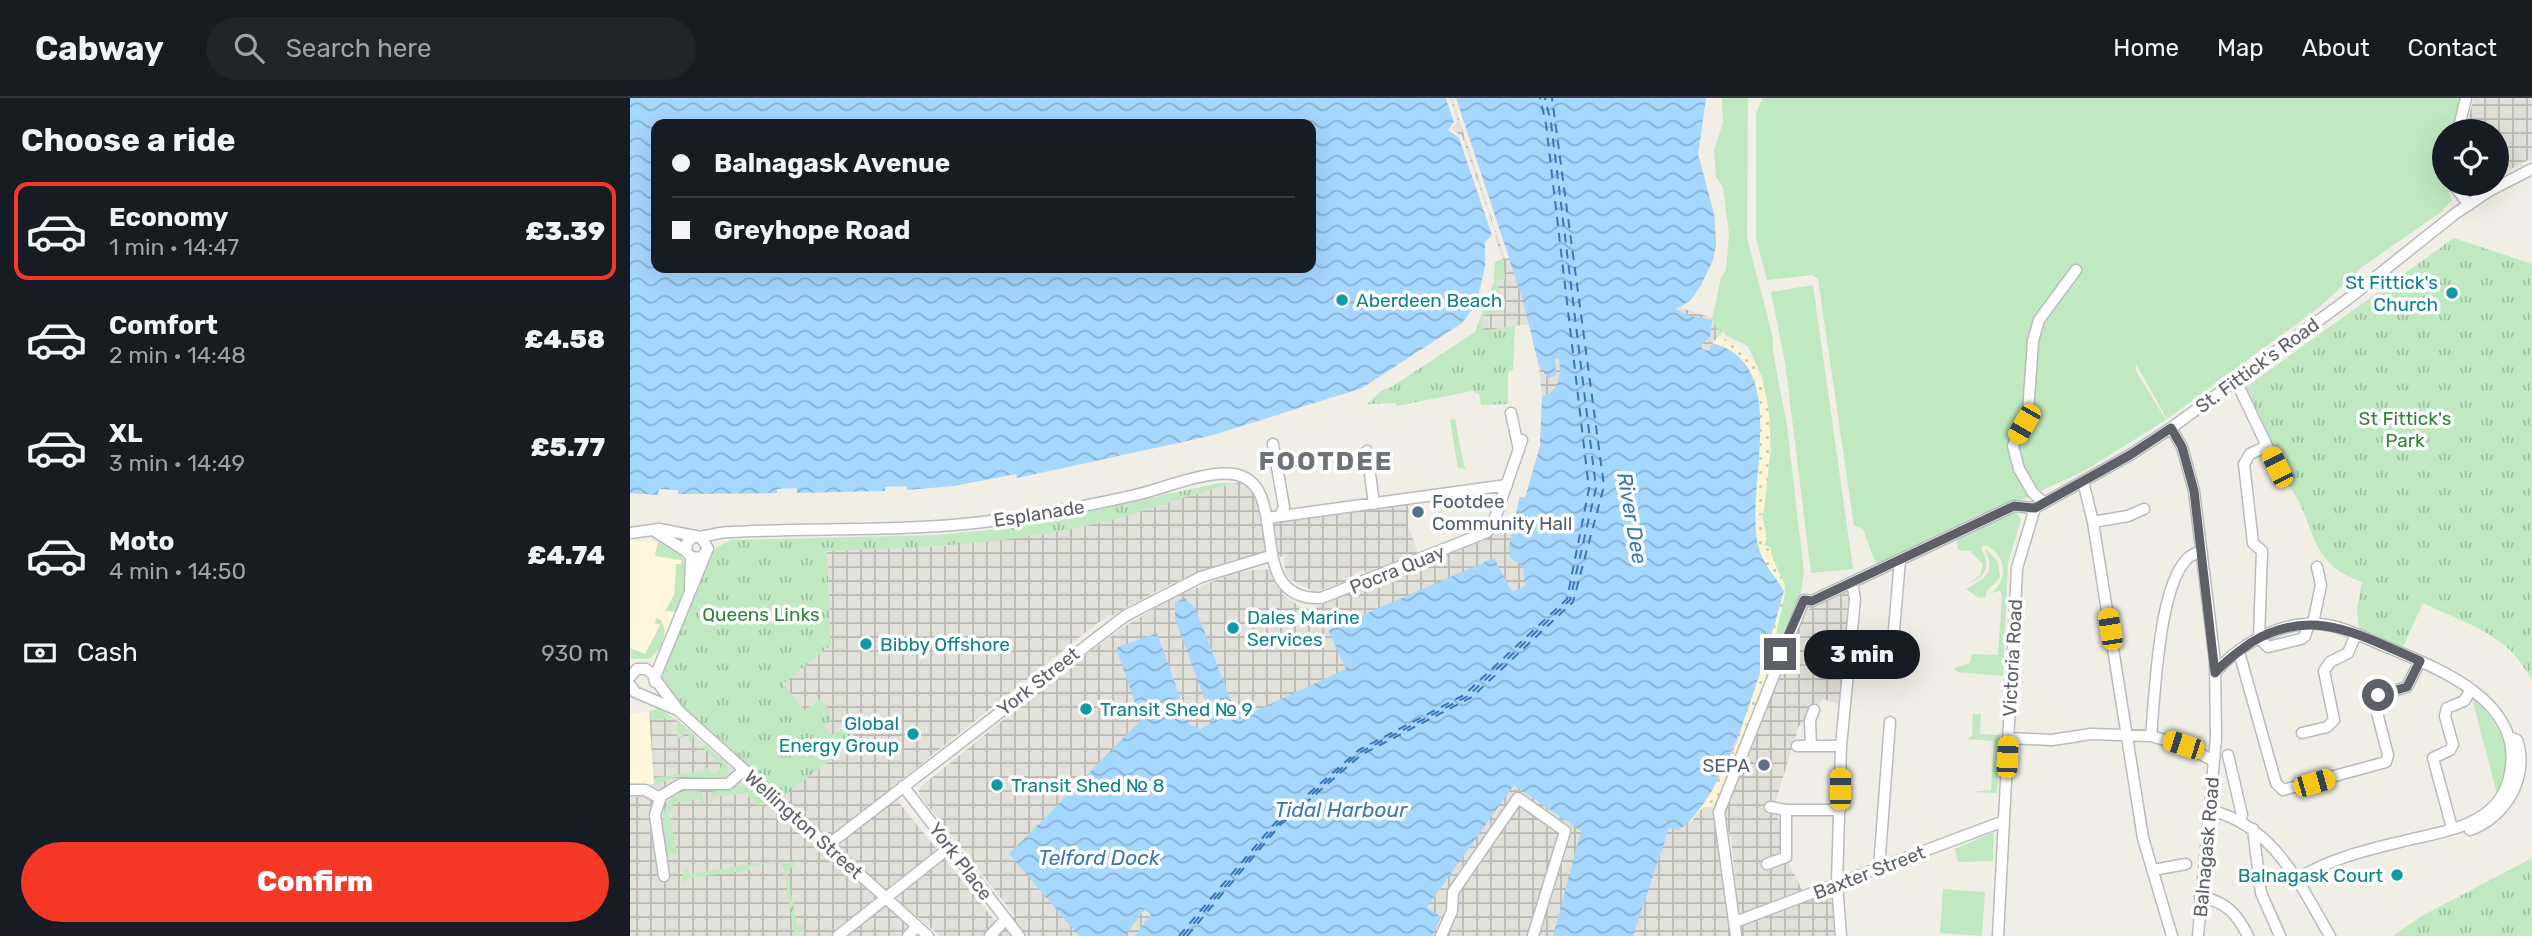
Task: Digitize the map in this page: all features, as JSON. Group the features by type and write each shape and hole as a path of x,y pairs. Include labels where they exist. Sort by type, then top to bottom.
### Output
{"street":[{"path":"2461,119 2466,98"},
{"name":"St. Fittick's Road","path":"1735,922 1719,820 1721,804 1804,600 1812,601 2014,506 2038,505 2083,481 2171,428 2469,205 2532,169"},
{"path":"2462,196 2469,205"},
{"path":"2038,505 2019,469 2013,446 2028,412 2032,341 2039,320 2076,270"},
{"path":"2236,380 2277,467"},
{"name":"Pocra Quay","path":"1270,556 1276,571 1292,589 1312,598 1326,597 1484,533 1492,526 1520,445 1511,413"},
{"name":"Balnagask Road","path":"2171,428 2186,460 2202,552 2215,673 2214,761 2198,936"},
{"path":"1273,444 1284,507 1280,516"},
{"path":"2267,446 2250,454 2244,464 2253,543 2262,551 2259,638 2268,647 2305,636 2320,585 2318,568"},
{"path":"1367,451 1374,503"},
{"name":"Esplanade","path":"630,533 667,530 696,537 932,527 1003,519 1105,502 1188,481 1233,474 1252,483 1259,491 1267,518 1270,556"},
{"path":"2083,481 2093,522 2129,734 2143,838 2172,936"},
{"path":"1267,518 1507,485"},
{"name":"Victoria Road","path":"1998,936 2017,568 2038,505"},
{"path":"2093,522 2118,519 2144,509"},
{"path":"645,530 667,536 698,558 707,552"},
{"name":"Esplanade","path":"707,552 721,540 742,533"},
{"path":"630,698 651,691 686,607 707,552 706,542 696,537 687,543 689,554 686,607"},
{"path":"2151,736 2168,591 2186,558 2194,552 2202,552"},
{"name":"York Street","path":"828,845 1125,616 1201,577 1270,556"},
{"path":"1894,630 1900,560"},
{"path":"1841,936 1837,884 1841,746 1856,599 1852,582"},
{"path":"2215,673 2259,638 2288,626 2311,623 2332,625 2420,661 2471,690 2493,710 2509,737 2512,764 2504,793 2486,814 2452,828 2356,853 2297,878"},
{"path":"2302,733 2327,727 2334,720 2325,671 2330,662 2348,653 2356,634"},
{"path":"630,677 666,650"},
{"path":"2239,652 2276,783 2283,790 2386,762 2388,755 2374,701 2378,695 2407,687 2420,661"},
{"name":"Wellington Street","path":"643,668 655,678 679,711 928,936"},
{"name":"Wellington Street","path":"630,685 679,711"},
{"path":"2452,828 2433,758 2450,750 2453,745 2445,716 2447,708 2464,701 2471,690"},
{"path":"1811,746 1810,720 1814,710"},
{"path":"1879,868 1890,722"},
{"path":"2008,738 2052,740 2091,734 2151,736 2183,745 2214,761"},
{"path":"2470,830 2492,818 2513,794 2520,754 2516,740 2509,737"},
{"path":"1797,746 1841,746"},
{"path":"2228,755 2242,815 2241,821"},
{"path":"664,876 654,815 660,798 670,788 681,784 728,784 744,770"},
{"name":"York Place","path":"903,786 1019,936"},
{"path":"630,790 645,790 660,798"},
{"path":"1441,936 1452,911 1453,892 1518,798 1565,831 1533,936"},
{"path":"1770,807 1786,810 1840,810"},
{"path":"1767,864 1786,857 1786,810"},
{"path":"2210,810 2241,821 2269,842 2297,878 2330,936"},
{"name":"Baxter Street","path":"1735,922 2004,821"},
{"path":"2253,829 2261,893 2280,936"},
{"path":"838,936 950,847"},
{"path":"2152,870 2186,864"},
{"path":"2200,897 2218,901 2230,908 2248,936"},
{"path":"990,936 1004,920"},
{"path":"1735,922 1736,936"},
{"path":"908,936 917,926"}],"shaded area":[{"path":"1446,98 1706,98 1698,154 1714,214 1716,244 1713,260 1701,285 1681,308 1713,318 1727,347 1759,550 1786,623 1725,785 1713,807 1731,936 997,936 1015,916 919,794 919,788 1065,670 1127,625 1172,598 1239,571 1270,569 1284,589 1282,594 1302,608 1310,609 1486,539 1495,533 1499,525 1512,529 1520,497 1525,498 1531,482 1540,446 1542,397 1539,367 1529,324 1475,332 1494,282 1495,262 1503,259 1459,138 1448,132 1454,122"},
{"path":"2474,98 2532,98 2532,158 2509,170 2509,119 2468,119"},
{"path":"1244,478 1252,483 1268,518 1409,498 1408,526 1418,553 1366,574 1364,570 1354,574 1355,578 1315,592 1291,580 1285,572 1284,556 1209,570 1170,584 1096,624 896,784 900,804 996,922 983,936 940,936 918,917 901,936 630,936 630,798 644,796 654,784 649,712 658,708 677,720 772,804 853,743 861,743 847,729 839,729 832,736 824,726 831,720 831,713 820,699 805,711 783,684 831,645 827,551 941,546 1039,534 1107,521 1201,491 1237,483"},
{"path":"630,541 665,542 683,559 684,592 681,603 655,655 643,660 630,660"},
{"path":"1850,588 1852,595 1844,706 1823,699 1799,726 1775,803 1786,857 1805,896 1837,884 1841,936 1741,936 1731,840 1724,816 1728,796 1801,613"},
{"path":"649,712 654,784 630,784 630,714"}],"green space":[{"path":"1722,98 1748,98 1747,237 1773,339 1787,426 1804,573 1800,596 1777,648 1775,630 1784,582 1771,561 1770,549 1764,545 1762,514 1771,449 1763,379 1748,346 1725,335 1724,331 1720,334 1712,320 1721,277 1726,270 1729,234 1723,187 1716,177 1714,150 1723,123"},
{"path":"1763,98 2462,98 2457,119 2432,119 2432,196 2450,196 2452,200 2441,212 2362,267 2321,306 2167,419 2136,364 2136,371 2166,420 2084,471 1877,567 1863,529 1854,526 1818,279 1812,275 1767,280 1756,238 1756,113"},
{"name":"St Fittick's Park","path":"2454,238 2532,264 2532,680 2513,653 2503,644 2470,624 2423,603 2403,647 2359,628 2357,608 2362,582 2343,573 2329,562 2320,550 2295,495 2284,481 2286,472 2246,387"},
{"path":"1503,259 1505,279 1496,281 1500,293 1493,298 1502,300 1503,311 1482,316 1484,331 1475,332 1494,282 1495,262"},
{"path":"1813,285 1853,569 1811,573 1785,362 1771,292"},
{"path":"1515,326 1513,370 1508,372 1508,404 1481,405 1479,394 1472,391 1397,406 1396,403 1367,404 1381,391 1393,386 1475,332"},
{"path":"1455,419 1464,466 1467,469 1458,468 1450,420"},
{"name":"Queens Links","path":"1219,483 1236,483 1073,529 1003,540 827,551 831,645 783,684 805,711 820,699 830,711 831,720 824,726 832,735 841,729 847,729 862,744 853,743 782,797 668,696 661,681 665,659 687,614 710,555 717,547 731,540 936,535 1010,528"},
{"path":"2016,512 2021,519 2008,564 2003,676 1957,672 1954,668 1970,663 1972,654 1998,655 2002,595 2000,591 1991,593 2001,581 2003,566 1997,553 1983,545 1981,548 1986,559 1986,569 1984,574 1969,583 1980,576 1983,564 1970,551 1958,550 1957,540"},
{"path":"658,541 670,544 678,550 683,559 685,580 676,612 665,611 674,595 676,564 681,564 681,560 655,556"},
{"path":"1985,548 1998,562 2000,578 1986,592 1986,597 1979,598 1966,589 1984,578 1989,570"},
{"path":"656,618 661,620 664,630 661,647 649,659 631,659 630,648 645,654 660,625 655,623"},
{"path":"2472,698 2491,718 2503,742 2506,768 2497,794"},
{"path":"660,708 694,734 692,741 689,741 688,732 683,732 684,738 677,738 676,726 680,725 673,718 651,720 650,711"},
{"path":"1973,714 1981,714 1980,734 2000,735 1997,793 1972,792 1991,790 1994,741 1968,739 1972,736"},
{"path":"704,745 727,764 728,777 678,777 655,785 647,784 654,784 654,778 704,771 704,766 715,774 723,765 703,748 698,750"},
{"path":"745,783 768,801 763,805 755,805 754,798 749,798 747,793 713,797 713,803 710,802 712,792"},
{"path":"689,790 702,792 704,804 701,805 700,799 673,803 673,811 669,812 677,853 667,855 663,825 666,806 678,793"},
{"path":"1994,832 1993,861 1958,862 1955,849"},
{"path":"2532,858 2532,936 2393,936 2420,917"},
{"path":"781,860 750,867 750,870 689,878 685,883 681,878 686,868 690,874"},
{"path":"798,861 787,872 797,926 804,925 804,932 794,933 783,864"},
{"path":"1943,889 1985,892 1982,936 1940,933"}],"sand":[{"path":"1719,336 1740,349 1755,367 1764,388 1769,412 1769,464 1764,512 1756,518 1759,521 1763,519 1767,538 1764,545 1770,547 1785,588 1777,632 1777,648 1728,778 1713,807 1703,807 1691,822 1689,817 1727,763 1739,739 1748,702 1752,536 1760,404 1755,385 1712,343"}],"water":[{"name":"Aberdeen Beach","path":"630,98 1446,98 1454,122 1448,130 1459,138 1492,235 1485,242 1485,267 1476,305 1462,323 1362,388 1210,436 1017,478 1016,474 954,486 907,490 906,486 885,487 885,491 797,493 797,488 777,489 777,493 678,494 678,490 659,489 658,495 630,493"},
{"path":"1456,98 1706,98 1698,154 1714,214 1716,244 1713,260 1701,285 1690,301 1675,309 1690,316 1712,320 1710,337 1702,344 1702,349 1709,351 1712,343 1737,355 1752,376 1759,402 1756,525 1759,549 1784,591 1756,684 1730,755 1714,787 1697,812 1679,830 1669,828 1633,936 1553,936 1581,831 1514,785 1427,907 1441,917 1432,936 1135,936 1151,914 1145,909 1125,936 1079,936 1009,854 1141,720 1116,648 1157,633 1190,725 1200,729 1213,722 1175,619 1175,602 1185,598 1196,610 1238,719 1346,669 1328,630 1494,558 1512,592 1525,586 1523,567 1510,557 1509,547 1520,497 1525,498 1540,446 1542,397 1556,386 1560,370 1559,357 1555,359 1556,375 1548,378 1539,366 1523,301"}],"pier":[{"path":"1446,98 1450,98 1458,122 1451,129 1462,136 1496,234 1494,238 1459,138 1448,130 1454,122"},
{"path":"1452,98 1456,98 1509,258 1505,259"}],"ferry route":[{"path":"1179,936 1276,822 1359,750 1464,695 1567,599 1589,489 1546,124 1540,98"},
{"path":"1183,936 1278,824 1359,753 1468,696 1570,600 1596,488 1551,123 1545,98"},
{"path":"1187,936 1280,825 1361,755 1472,697 1573,602 1604,486 1552,98"}],"place":[{"name":"St Fittick's Church","path":"2452,293"},
{"name":"Aberdeen Beach","path":"1342,300"},
{"name":"Footdee Community Hall","path":"1418,512"},
{"name":"Dales Marine Services","path":"1233,628"},
{"name":"Bibby Offshore","path":"866,644"},
{"name":"Transit Shed № 9","path":"1086,709"},
{"name":"Global Energy Group","path":"913,734"},
{"name":"SEPA","path":"1764,765"},
{"name":"Transit Shed № 8","path":"997,785"},
{"name":"Balnagask Court","path":"2397,875"}],"district":[{"name":"FOOTDEE","path":"1326,461"}],"route":[{"path":"1780,654 1804,600 1812,601 2014,506 2035,508 2042,501 2130,455 2171,428 2182,447 2194,491 2215,673 2243,648 2288,626 2309,623 2332,625 2420,661 2407,687 2378,695"}],"water label":[{"name":"River Dee","path":"1632,518"},
{"name":"Tidal Harbour","path":"1341,810"},
{"name":"Telford Dock","path":"1099,858"}]}
